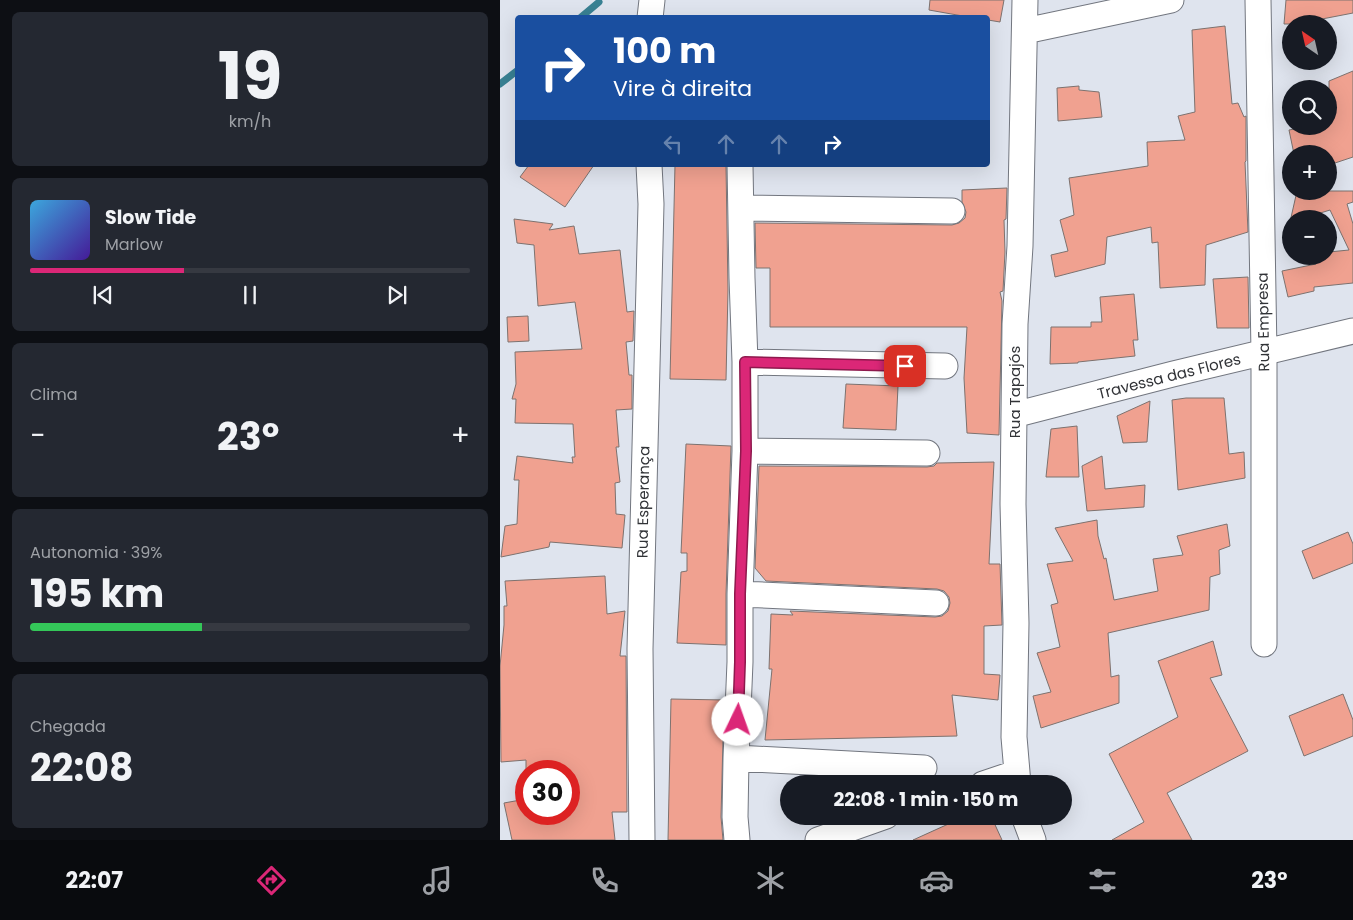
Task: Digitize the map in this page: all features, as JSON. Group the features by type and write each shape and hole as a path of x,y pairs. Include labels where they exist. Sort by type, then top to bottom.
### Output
{"street":[{"path":"650,15 652,0"},
{"name":"Rua Tapajós","path":"1017,775 1014,737 1016,623 1013,504 1014,324 1020,246 1025,0"},
{"path":"1025,31 1171,0"},
{"name":"Rua Empresa","path":"1258,0 1264,353 1264,644"},
{"name":"Rua Esperança","path":"642,840 640,649 651,204 649,167"},
{"path":"738,840 735,817 736,758 746,451 740,167"},
{"path":"742,208 952,211"},
{"name":"Travessa das Flores","path":"1014,415 1173,374 1353,331"},
{"path":"745,362 944,366"},
{"path":"746,451 927,453"},
{"path":"740,594 936,603"},
{"path":"736,758 924,768"},
{"path":"818,840 860,825"},
{"path":"1027,825 1033,840"}],"building":[{"path":"930,0 1004,0 1000,22 990,20 990,15 957,15 929,10"},
{"path":"1286,0 1353,0 1353,13 1338,16 1285,15"},
{"path":"1225,26 1232,104 1238,103 1244,117 1246,116 1245,162 1248,232 1206,245 1205,285 1160,288 1158,242 1152,243 1151,227 1107,237 1105,264 1055,277 1051,255 1068,251 1060,220 1074,215 1069,178 1148,166 1147,142 1185,140 1178,116 1195,112 1192,30"},
{"path":"1353,71 1353,157 1337,162 1337,145 1292,145 1290,135 1337,135 1337,80 1331,80"},
{"path":"1079,86 1079,90 1099,92 1102,117 1058,121 1057,88"},
{"path":"528,167 593,167 565,207 520,177"},
{"path":"675,167 726,167 728,290 726,380 670,379"},
{"path":"1007,188 1006,219 1004,220 1003,291 1000,292 1002,301 999,435 967,433 964,378 967,327 770,327 770,268 756,268 755,223 952,225 959,223 965,218 966,212 962,202 962,190"},
{"path":"1337,191 1353,191 1353,202 1347,204 1353,224 1353,283 1314,287 1314,291 1288,297 1282,271 1311,265 1337,265 1337,251 1349,250 1337,225 1337,210 1293,210 1295,200 1337,200"},
{"path":"514,219 553,224 549,230 574,226 579,254 620,250 627,312 634,311 633,341 626,342 629,375 632,375 632,409 616,410 619,447 616,447 620,482 615,483 616,514 625,515 622,548 550,542 549,547 501,557 505,526 517,524 519,480 514,480 517,456 573,463 572,457 575,457 573,424 515,423 516,399 512,399 516,384 515,352 582,349 575,302 538,306 534,245 517,243"},
{"path":"1248,277 1249,328 1217,328 1213,279"},
{"path":"1134,294 1138,340 1133,340 1135,356 1078,363 1050,364 1051,327 1091,327 1091,322 1102,322 1100,297"},
{"path":"528,316 529,341 508,342 507,317"},
{"path":"846,384 898,386 896,430 843,428"},
{"path":"1224,398 1229,454 1244,452 1245,478 1178,490 1172,400"},
{"path":"1150,401 1147,442 1123,443 1117,416"},
{"path":"1077,426 1079,477 1046,477 1051,429"},
{"path":"686,444 731,446 726,645 677,643 681,572 687,571 687,553 681,553"},
{"path":"1102,456 1105,489 1145,485 1144,507 1087,511 1082,466"},
{"path":"994,462 989,564 1000,564 1002,625 984,626 984,674 1000,675 998,700 952,695 957,736 765,740 772,669 769,669 771,614 793,615 790,611 935,617 942,616 948,611 950,603 949,597 944,591 937,589 766,581 755,568 759,466 927,467 934,466 937,463"},
{"path":"1097,520 1098,536 1104,559 1106,558 1114,600 1158,591 1153,559 1183,555 1177,536 1227,524 1230,546 1219,550 1220,574 1210,577 1209,610 1108,633 1111,677 1119,675 1119,703 1041,728 1033,696 1051,692 1037,653 1060,647 1051,605 1058,603 1047,564 1073,561 1055,528"},
{"path":"1348,532 1353,544 1353,563 1313,579 1302,551"},
{"path":"605,576 607,614 625,611 620,656 626,656 627,812 612,812 615,840 512,840 504,803 515,801 515,825 580,825 580,760 515,760 501,762 500,666 504,606 507,606 505,581"},
{"path":"1213,641 1222,675 1210,678 1248,751 1167,793 1192,840 1112,840 1144,822 1109,754 1178,717 1158,661"},
{"path":"1343,694 1353,720 1353,736 1304,756 1289,716"},
{"path":"671,699 724,700 721,817 723,840 668,840"},
{"path":"946,825 995,825 1002,840 913,840"}],"waterway":[{"path":"584,15 599,2"},
{"path":"500,84 515,72"}],"route":[{"path":"738,720 740,594 746,451 745,362 905,366"}]}
